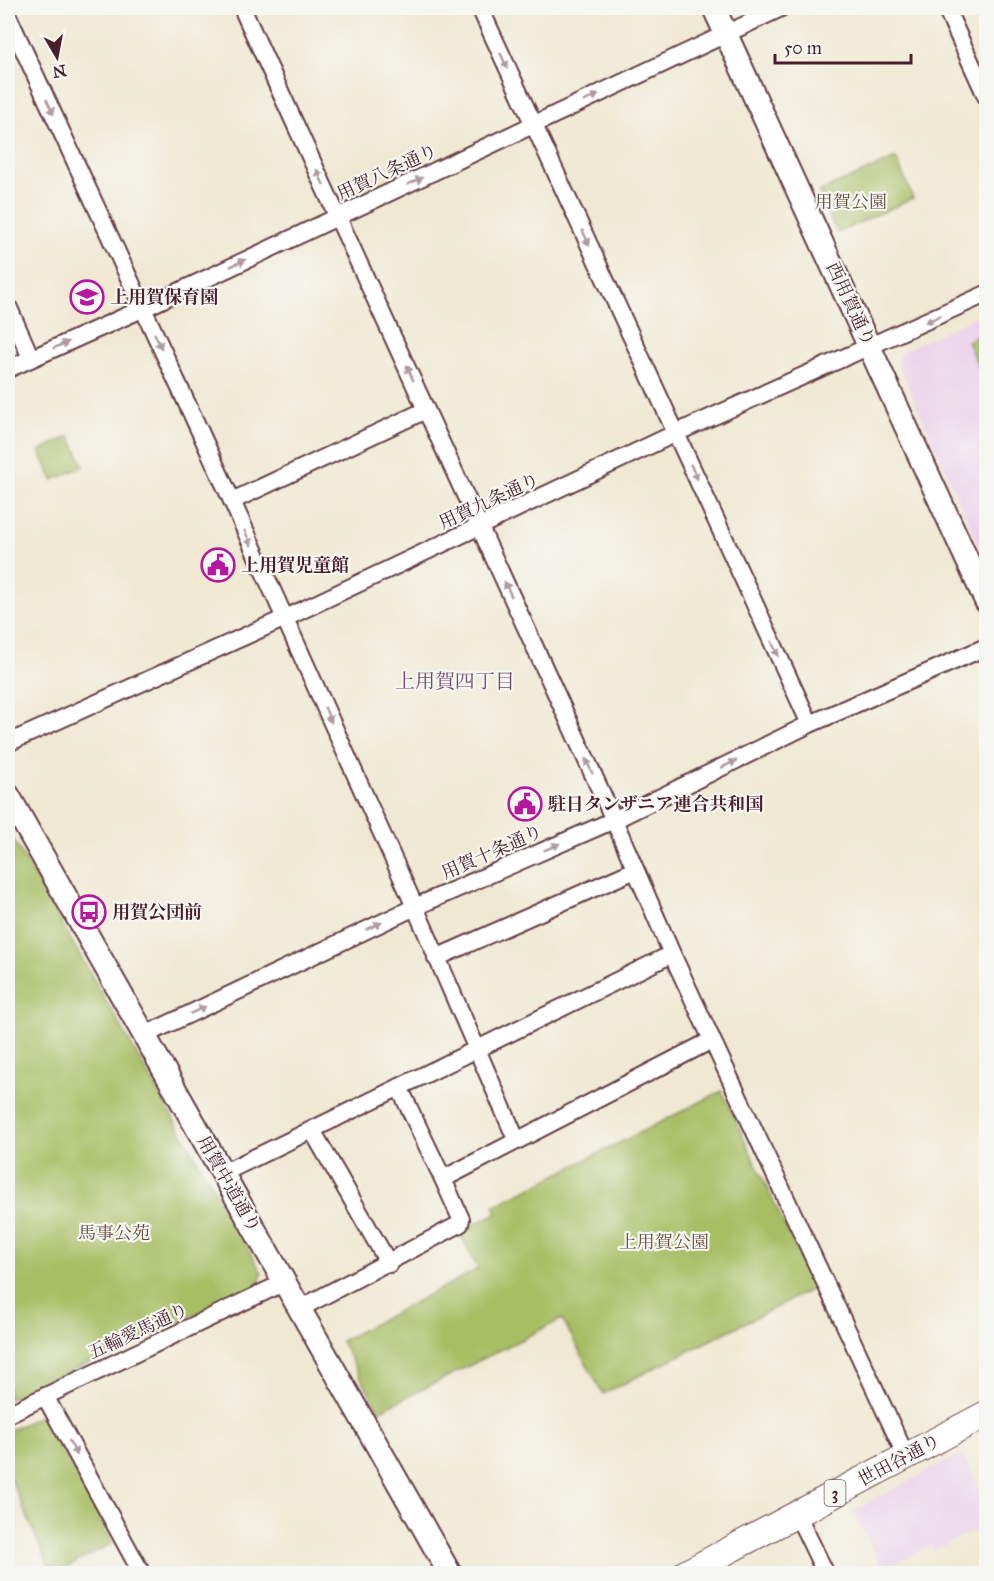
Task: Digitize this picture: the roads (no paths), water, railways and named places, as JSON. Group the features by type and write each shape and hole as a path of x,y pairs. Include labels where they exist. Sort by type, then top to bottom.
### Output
{"main road":[{"name":"世田谷通り","path":"684,1574 987,1414"}],"street":[{"path":"242,8 614,820 672,954 906,1456"},
{"path":"480,8 810,724"},
{"name":"西用賀通り","path":"714,8 987,601"},
{"name":"用賀八条通り","path":"8,369 535,126 781,8"},
{"path":"946,8 987,96"},
{"path":"8,16 416,906 436,958 516,1139"},
{"name":"用賀九条通り","path":"8,743 284,618 676,433 987,294"},
{"path":"8,306 31,358"},
{"path":"232,501 426,410"},
{"name":"用賀十条通り","path":"145,1035 416,906 614,820 810,724 987,647"},
{"name":"用賀中道通り","path":"8,795 450,1574"},
{"path":"436,958 635,870"},
{"path":"223,1173 672,954"},
{"path":"443,1179 516,1139 712,1040"},
{"path":"299,1309 389,1264 460,1224 461,1219 399,1087"},
{"path":"312,1130 389,1264"},
{"name":"五輪愛馬通り","path":"8,1413 285,1282"},
{"path":"45,1396 142,1574"},
{"path":"796,1514 826,1574"}],"place":[{"name":"上用賀保育園","path":"87,297"},
{"name":"上用賀児童館","path":"218,565"},
{"name":"駐日タンザニア連合共和国","path":"525,804"},
{"name":"用賀公団前","path":"89,912"}],"district":[{"name":"上用賀四丁目","path":"455,681"}],"park label":[{"name":"用賀公園","path":"851,202"},
{"name":"馬事公苑","path":"114,1233"},
{"name":"上用賀公園","path":"664,1242"}]}
